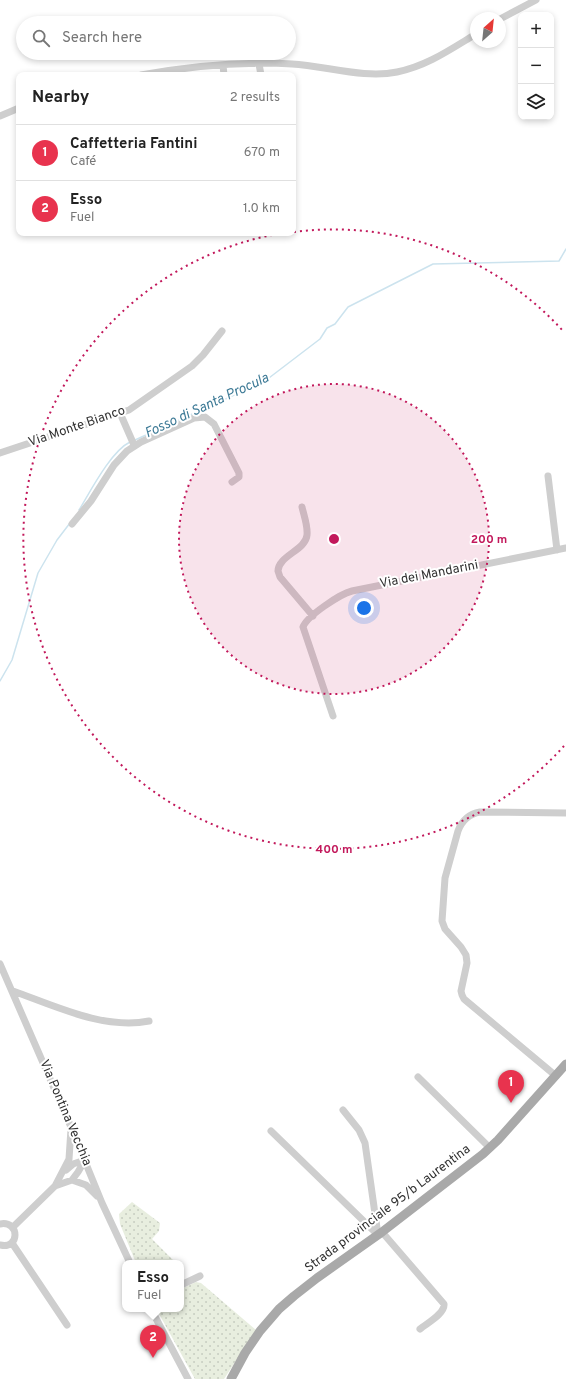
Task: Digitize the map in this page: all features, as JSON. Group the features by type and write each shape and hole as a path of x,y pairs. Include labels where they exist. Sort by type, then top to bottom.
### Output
{"main road":[{"name":"Strada provinciale 95/b Laurentina","path":"231,1379 252,1342 279,1310 317,1278 380,1233 490,1148 566,1064"}],"street":[{"path":"506,16 536,0"},
{"path":"166,72 223,65 259,64 303,65 368,73 394,72 407,70 433,60 470,38"},
{"path":"259,64 260,72"},
{"path":"223,65 224,72"},
{"path":"0,116 16,109"},
{"name":"Via Monte Bianco","path":"0,453 120,414 131,408 192,366 222,331"},
{"path":"120,414 134,445"},
{"path":"72,524 91,501 114,464 124,453 134,445 192,418 200,416 207,418 215,425 228,454 239,473 239,477 232,482"},
{"path":"548,476 557,550"},
{"path":"302,507 307,532 306,538 304,543 280,564 278,571 280,577 313,616"},
{"name":"Via dei Mandarini","path":"333,716 303,629 304,624 337,597 350,591 566,548"},
{"path":"556,1076 464,999 461,991 467,963 466,955 445,929 442,920 447,872 458,830 465,818 471,814 480,812 566,813"},
{"name":"Via Pontina Vecchia","path":"0,964 3,977 13,991 102,1203 129,1260"},
{"path":"13,991 57,1008 94,1018 125,1023 150,1021"},
{"path":"418,1077 490,1148"},
{"path":"343,1110 359,1130 365,1143 380,1233"},
{"path":"13,1227 55,1186 70,1155 71,1127"},
{"path":"271,1131 380,1233 444,1304 442,1311 420,1330"},
{"path":"62,1173 73,1164 85,1160"},
{"path":"55,1186 72,1180 85,1160"},
{"path":"72,1180 88,1187 102,1203"},
{"path":"0,1224 7,1224 13,1227 15,1237 12,1243 5,1246 0,1245"},
{"path":"12,1243 66,1325"},
{"path":"184,1284 200,1276"},
{"path":"153,1312 188,1379"}],"green space":[{"path":"132,1202 160,1223 159,1231 152,1239 173,1260 135,1260 120,1224 119,1214"},
{"path":"196,1282 201,1283 256,1330 224,1379 195,1379 158,1312 184,1312 184,1288"}],"waterway":[{"name":"Fosso di Santa Procula","path":"135,440 265,381 320,339 327,328 335,324 348,307 433,264 559,261 566,249"},
{"name":"Fosso di Santa Procula","path":"79,510 108,463 123,447 130,442"},
{"name":"Fosso di Santa Procula","path":"0,681 12,660 38,573 57,540 70,523"}],"place":[{"name":"Caffetteria Fantini","path":"511,1103"},
{"name":"Esso","path":"153,1358"}]}
